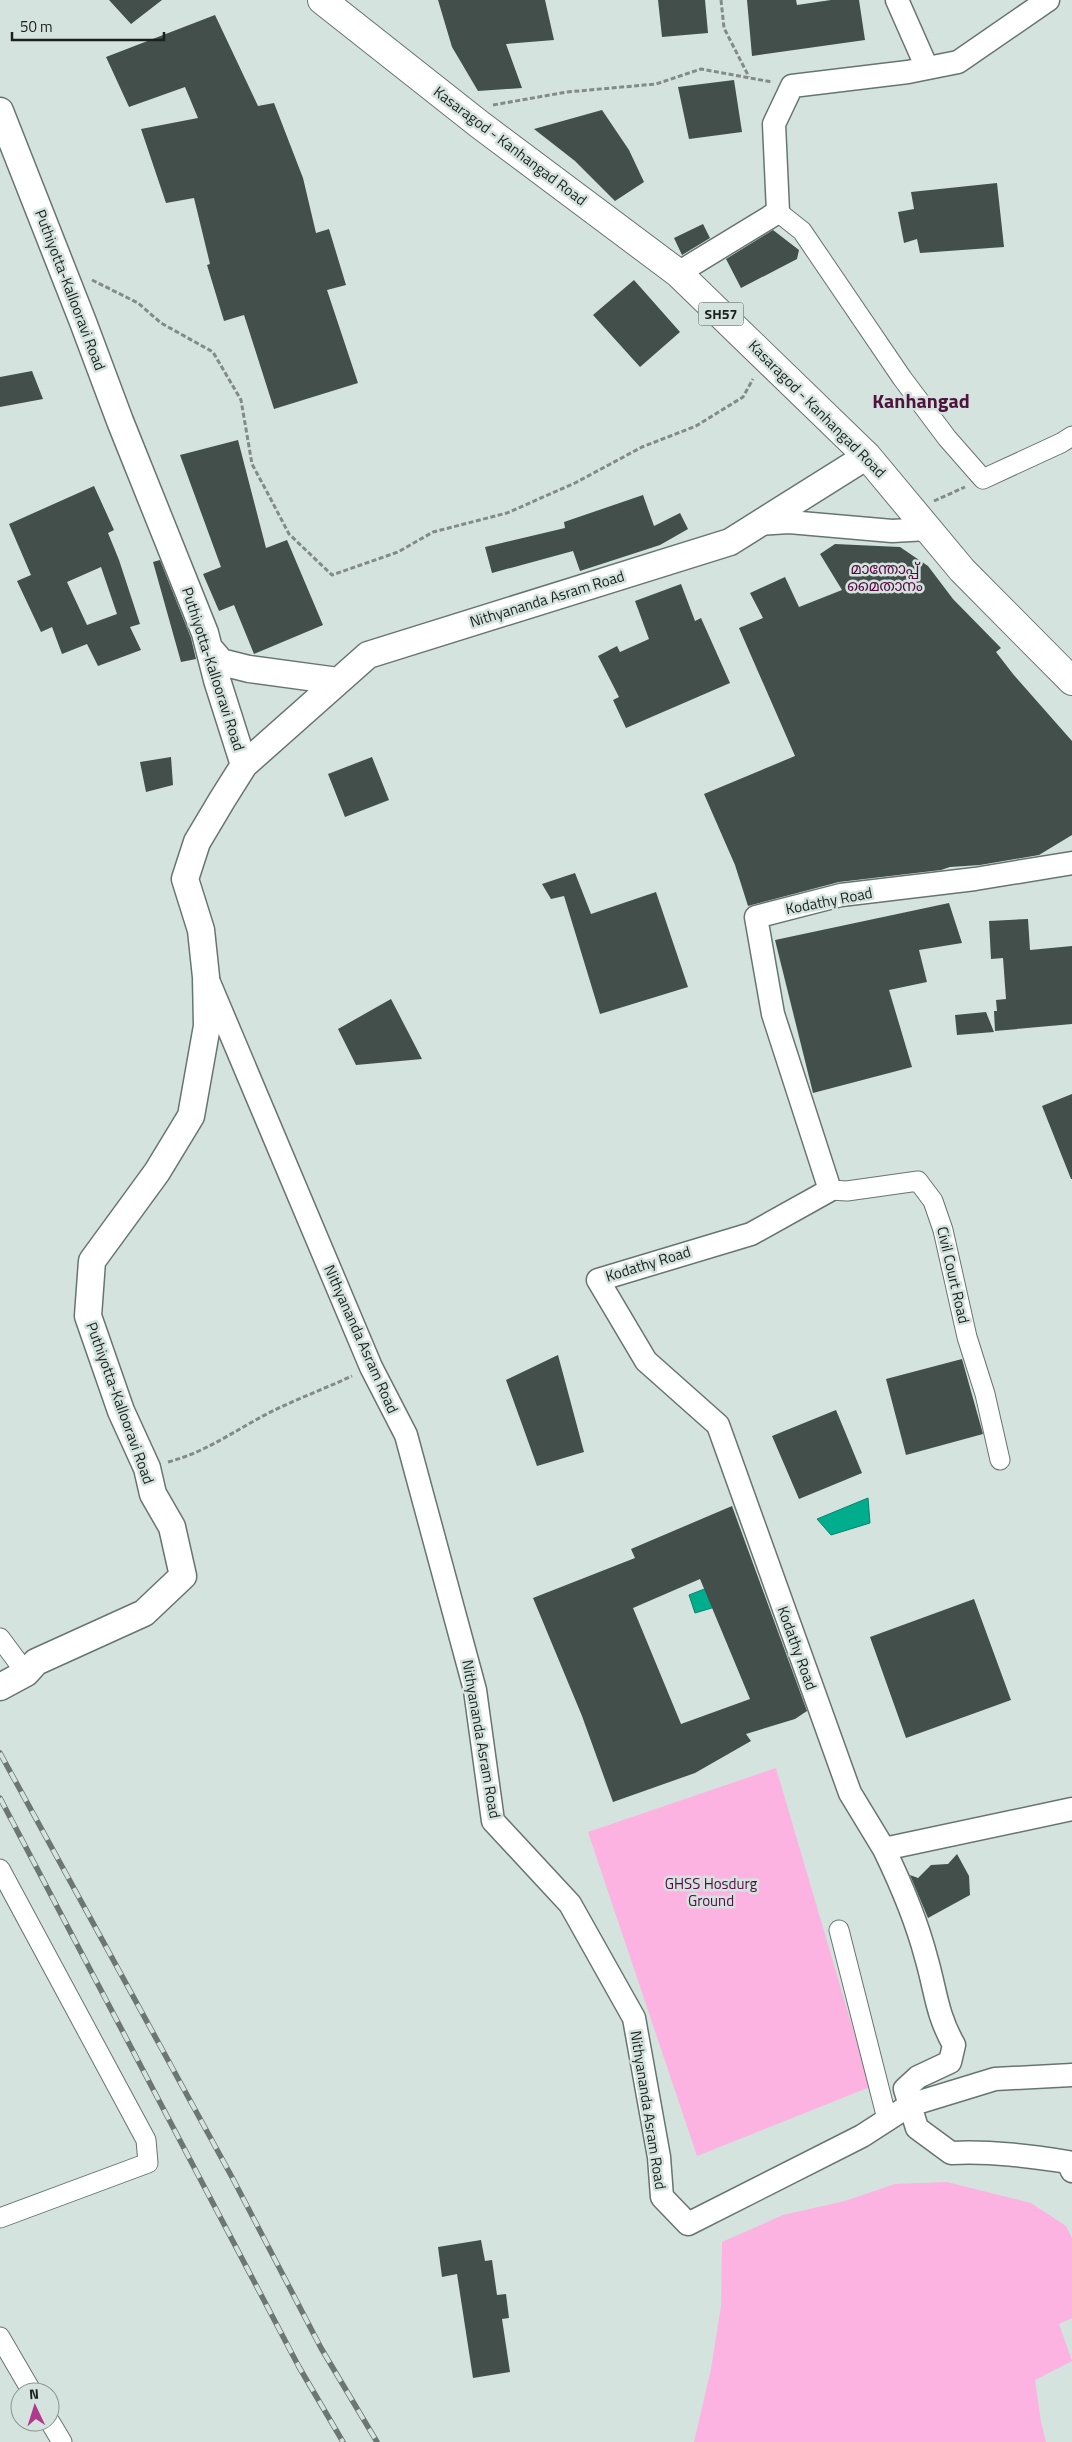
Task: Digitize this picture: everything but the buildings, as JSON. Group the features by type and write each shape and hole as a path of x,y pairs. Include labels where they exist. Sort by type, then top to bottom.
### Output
{"main road":[{"name":"Kasaragod - Kanhangad Road","path":"322,0 460,109 678,273 868,456 962,570 1072,681"},
{"name":"Puthiyotta-Kallooravi Road","path":"0,111 120,421 191,597 209,648 244,765 197,842 185,879 201,930 206,977 207,1026 191,1116 157,1172 92,1262 88,1316 121,1411 147,1468 153,1494 172,1528 184,1576 144,1613 36,1662 26,1673 0,1687"},
{"name":"Nithyananda Asram Road","path":"244,765 368,655 730,542 868,456"},
{"path":"209,648 221,662 249,669 338,681"}],"street":[{"path":"896,0 927,68"},
{"path":"1048,0 958,62 927,68 792,86 774,124 778,212 802,231 892,364 947,438 983,479 1061,443 1072,436"},
{"path":"678,273 778,212"},
{"path":"759,524 789,522 892,531 920,520"},
{"name":"Kodathy Road","path":"884,1849 850,1793 718,1425 646,1361 598,1280 751,1234 830,1190 773,1014 756,916 841,895 975,879 1072,863"},
{"name":"Nithyananda Asram Road","path":"206,977 371,1367 406,1435 475,1690 493,1821 570,1904 634,2018 659,2157 662,2197 688,2224 862,2136 910,2104 996,2079 1072,2075"},
{"name":"Civil Court Road","path":"830,1190 847,1191 918,1181 934,1201 943,1230 968,1337 985,1394 1000,1460"},
{"path":"0,1638 26,1673"},
{"path":"1071,2165 982,2151 951,2153 917,2128 905,2089 918,2077 950,2062 954,2045 942,2024 926,1958 907,1898 884,1849 1072,1809"},
{"path":"0,1869 146,2140 148,2163 0,2218"},
{"path":"839,1930 887,2119"},
{"path":"0,2337 26,2382"}],"path":[{"path":"722,0 724,28 749,77"},
{"path":"460,109 517,103 567,92 656,84 701,69 792,86"},
{"path":"61,265 138,303 161,323 213,352 241,400 252,464 290,534 332,575 398,552 433,532 507,514 575,483 642,448 696,426 743,397 766,357"},
{"path":"920,520 983,479"},
{"path":"147,1468 189,1456 226,1439 255,1420 371,1367"}],"green space":[{"name":"GHSS Hosdurg Ground","path":"776,1768 870,2087 697,2156 588,1832"},
{"path":"947,2182 1031,2203 1066,2226 1072,2238 1072,2318 1059,2324 1072,2361 1035,2380 1046,2442 694,2442 711,2369 721,2306 722,2242 783,2215 845,2201 895,2184"}],"shaded area":[{"path":"868,1498 870,1523 831,1535 817,1519"},
{"path":"743,1574 752,1596 695,1613 689,1595"}],"railway":[{"path":"0,1753 233,2179 321,2348 377,2442"},
{"path":"0,1798 299,2367 343,2442"}],"district":[{"name":"Kanhangad","path":"921,401"}],"park label":[{"name":"മാന്തോപ്പ് മൈതാനം","path":"885,578"}]}
